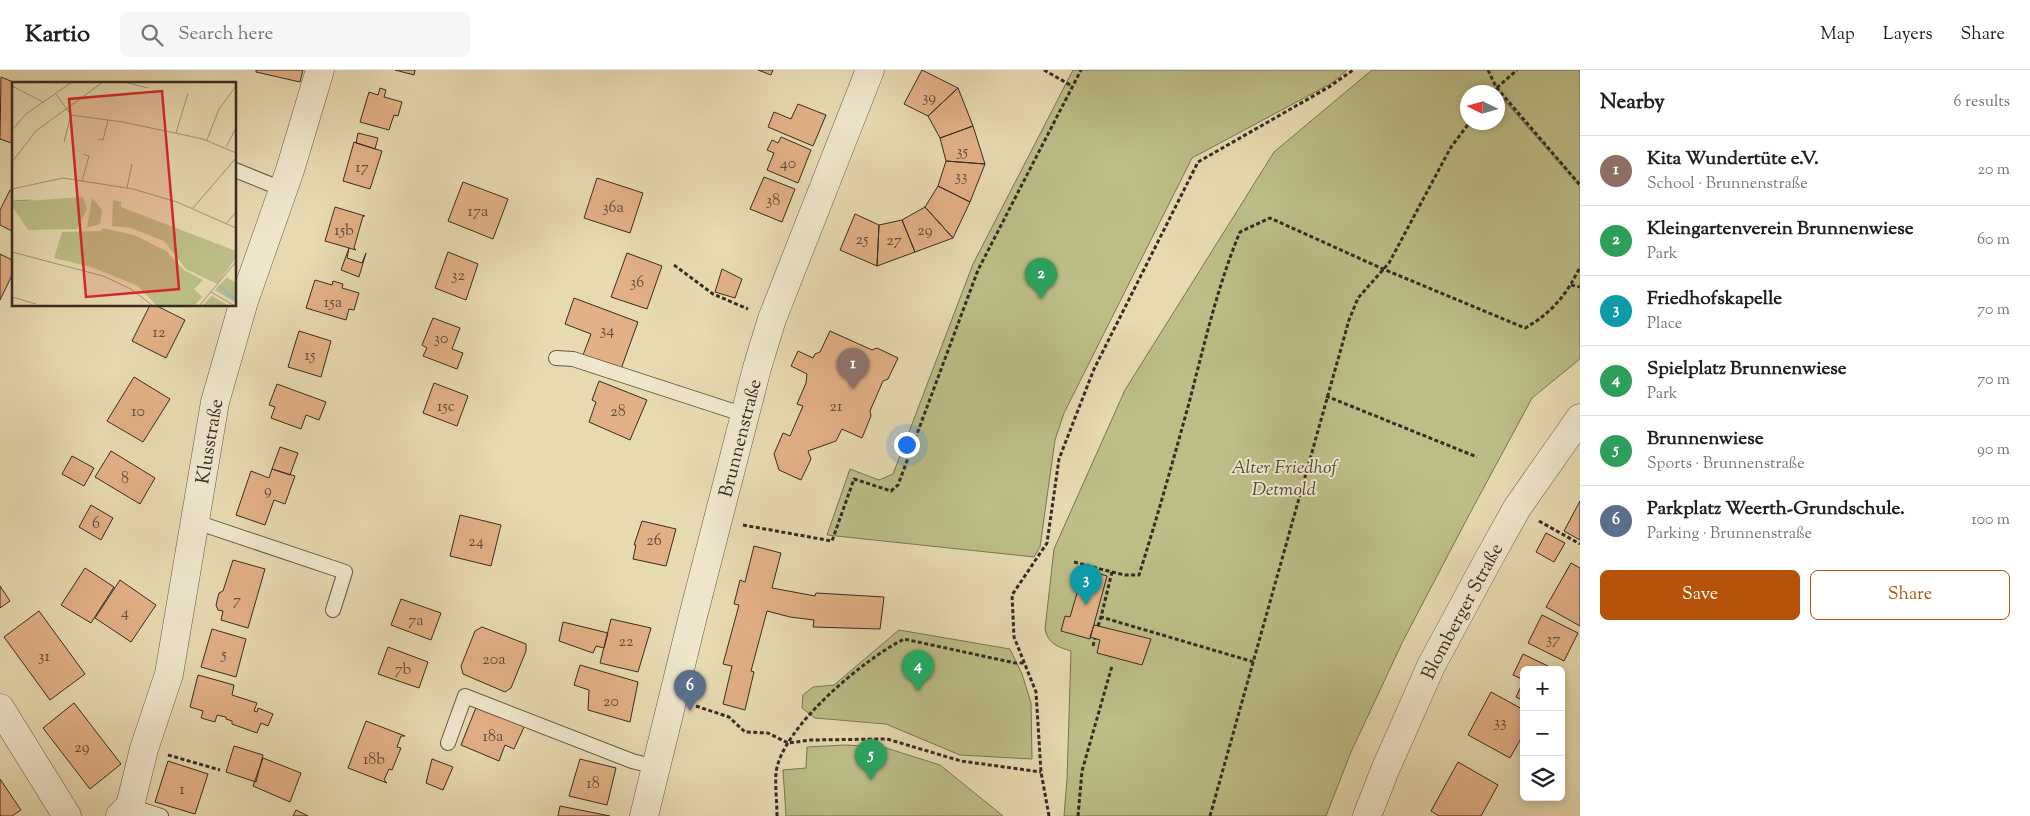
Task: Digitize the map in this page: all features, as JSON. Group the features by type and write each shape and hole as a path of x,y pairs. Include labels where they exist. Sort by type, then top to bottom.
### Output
{"street":[{"name":"Klusstraße","path":"125,811 169,674 215,402 244,301 290,170 320,70"},
{"name":"Brunnenstraße","path":"644,816 745,414 772,319 870,70"},
{"name":"Blomberger Straße","path":"1368,816 1385,770 1431,666 1517,508 1580,418"},
{"path":"0,708 67,816"}],"lane":[{"path":"236,170 282,189"},
{"path":"556,358 572,359 745,414"},
{"path":"194,521 345,572 333,610"},
{"path":"448,743 465,696 632,761 655,767"},
{"path":"125,811 161,816"}],"path":[{"path":"1044,70 1072,86"},
{"path":"718,519 832,541 854,479 891,491 898,485 978,270 1081,70"},
{"path":"1048,816 1041,772 1036,692 1014,637 1012,595 1047,543 1059,460 1094,369 1198,162 1330,87 1353,70"},
{"path":"1488,70 1495,85"},
{"path":"1498,85 1517,70"},
{"path":"1505,98 1580,185"},
{"path":"1210,816 1326,396 1349,320 1358,298 1388,263 1451,147 1464,130"},
{"path":"1074,562 1125,575 1139,574 1168,479 1212,316 1232,251 1240,232 1270,218 1383,269 1525,328 1544,317 1571,286 1580,267"},
{"path":"674,265 713,294 772,319"},
{"path":"1571,286 1580,287"},
{"path":"1326,396 1477,457"},
{"path":"1543,524 1580,544"},
{"path":"1098,626 1112,572"},
{"path":"1101,617 1254,662"},
{"path":"1093,646 1095,638"},
{"path":"777,816 776,772 788,743 809,714 826,697 889,647 904,639 1015,663 1024,662"},
{"path":"1078,816 1082,771 1112,666"},
{"path":"674,698 729,717 744,732 768,733 788,743 811,740 887,739 962,761 1041,772"},
{"path":"144,749 220,770"}],"green space":[{"path":"1073,70 1347,70 1332,83 1192,158 1064,413 1055,440 1040,547 1034,557 827,535 850,469 879,480 893,474 973,264"},
{"name":"Alter Friedhof Detmold","path":"1372,70 1580,70 1580,184 1505,101 1505,85 1460,85 1460,130 1505,130 1505,101 1580,187 1580,359 1532,398 1403,641 1351,752 1326,816 1064,816 1071,651 1051,641 1045,629 1054,549 1125,390 1274,152"},
{"path":"899,630 1010,649 1022,674 1031,703 1032,759 960,755 886,724 815,718 802,708 803,695 813,687 834,685"},
{"path":"845,745 883,747 940,765 1003,816 786,816 783,770 806,768 807,747"}],"building":[{"path":"256,70 303,70 300,82 256,72"},
{"path":"395,70 415,70 414,75"},
{"path":"758,70 773,70 771,75"},
{"path":"922,70 958,88 928,116 904,104"},
{"path":"1,77 13,82 12,143 0,139"},
{"path":"380,88 386,90 384,97 402,102 398,116 394,115 389,130 360,122 369,92 378,95"},
{"path":"958,88 973,126 940,138 928,116"},
{"path":"798,104 826,115 813,146 768,127 774,112 791,119"},
{"path":"973,126 985,164 946,161 940,138"},
{"path":"358,133 378,138 375,149 356,143"},
{"path":"781,137 811,150 798,183 767,170 774,153 767,150 772,140 778,143"},
{"path":"354,142 382,151 370,189 343,181"},
{"path":"946,161 985,164 970,202 938,186"},
{"path":"764,177 795,189 782,222 750,209"},
{"path":"597,178 643,193 630,233 584,218"},
{"path":"463,182 508,199 493,239 448,221"},
{"path":"938,186 970,202 953,238 925,207"},
{"path":"10,190 12,191 12,231 0,225 0,210"},
{"path":"335,207 365,216 363,216 354,248 356,250 325,241"},
{"path":"925,207 953,238 915,252 902,220"},
{"path":"855,214 879,225 877,266 840,250"},
{"path":"902,220 915,252 877,266 879,225"},
{"path":"349,248 347,258 362,263 366,253 359,277 341,270"},
{"path":"448,252 478,264 466,300 435,288"},
{"path":"627,253 662,266 647,309 611,297"},
{"path":"0,254 12,260 12,275 0,300"},
{"path":"722,269 742,279 735,298 715,292"},
{"path":"315,280 332,285 333,281 343,284 342,288 359,293 354,310 349,309 346,320 306,308"},
{"path":"574,298 638,322 621,369 583,355 591,334 565,324"},
{"path":"150,306 157,306 185,320 166,358 132,341"},
{"path":"433,318 460,328 452,349 463,353 457,369 423,356 427,348 422,345"},
{"path":"299,331 331,341 321,377 288,367"},
{"path":"830,331 872,350 877,348 898,358 888,379 883,381 870,411 871,416 862,438 842,429 836,441 808,451 811,459 801,480 779,470 774,454 783,433 790,436 803,406 797,404 806,383 807,374 791,366 798,351 813,358 815,354 820,352"},
{"path":"134,377 170,399 143,442 107,421"},
{"path":"599,381 647,400 630,440 589,422 596,402 592,400"},
{"path":"434,383 468,396 457,426 423,413"},
{"path":"277,384 326,402 319,420 306,415 301,429 271,418 275,407 269,405"},
{"path":"280,447 298,453 290,475 272,469"},
{"path":"111,451 155,478 140,504 95,477"},
{"path":"72,456 94,468 84,486 62,474"},
{"path":"272,469 295,476 285,504 274,500 265,525 236,515 251,471 269,478"},
{"path":"1580,501 1580,540 1564,531"},
{"path":"91,505 113,518 101,540 79,527"},
{"path":"460,515 501,525 491,566 450,556"},
{"path":"642,521 676,529 666,566 633,559 636,545 634,545"},
{"path":"1546,533 1565,543 1554,562 1536,552"},
{"path":"754,546 781,553 772,588 815,596 816,593 884,597 880,629 813,627 814,620 790,617 767,611 751,671 754,672 745,710 723,704 732,666 723,664 739,605 734,604 740,580 745,582"},
{"path":"233,560 265,569 248,628 221,620 223,611 218,610 216,605 219,593 223,591"},
{"path":"1571,563 1580,568 1580,626 1546,607"},
{"path":"1077,567 1107,576 1090,639 1061,631 1065,616 1070,617 1080,583 1073,581"},
{"path":"85,568 114,587 91,623 61,605"},
{"path":"120,580 156,605 131,642 95,618"},
{"path":"0,586 10,601 0,608"},
{"path":"401,599 441,613 431,640 391,625"},
{"path":"39,611 85,674 50,700 4,637"},
{"path":"1542,615 1578,633 1564,661 1528,643"},
{"path":"611,619 651,628 638,672 600,663"},
{"path":"563,622 608,633 604,648 596,646 593,653 559,641"},
{"path":"1094,625 1151,639 1142,665 1097,653 1100,640 1090,637"},
{"path":"482,627 526,644 526,651 511,688 505,692 463,674 461,666 475,631"},
{"path":"212,629 246,639 236,677 201,667"},
{"path":"388,647 428,662 419,688 378,674"},
{"path":"1523,654 1548,666 1520,666 1520,678 1513,675"},
{"path":"580,665 638,682 630,722 588,710 589,690 574,685"},
{"path":"198,675 234,685 232,695 257,703 254,711 257,712 258,708 273,714 268,726 261,723 257,733 232,724 232,721 226,719 226,717 217,715 215,722 201,718 203,711 190,707"},
{"path":"1520,688 1520,699 1516,697"},
{"path":"1491,692 1520,708 1520,740 1510,758 1468,735"},
{"path":"74,703 121,764 90,789 43,728"},
{"path":"477,705 525,725 514,749 505,745 499,761 461,745"},
{"path":"366,721 405,736 401,736 397,747 401,748 392,770 389,769 384,780 387,783 348,768"},
{"path":"234,746 263,755 256,782 226,772"},
{"path":"263,758 301,773 290,802 253,786"},
{"path":"432,759 453,767 443,790 426,783"},
{"path":"580,759 616,768 607,805 569,796"},
{"path":"168,761 208,774 195,814 155,802"},
{"path":"1458,762 1498,785 1481,816 1439,816 1431,811"},
{"path":"0,779 21,810 12,816 1,816 0,814"},
{"path":"560,806 610,816 558,816"},
{"path":"296,810 308,816 293,816"}],"place":[{"name":"Kleingartenverein Brunnenwiese","path":"1041,299"},
{"name":"Kita Wundertüte e.V.","path":"853,389"},
{"name":"Friedhofskapelle","path":"1086,605"},
{"name":"Spielplatz Brunnenwiese","path":"918,691"},
{"name":"Parkplatz Weerth-Grundschule.","path":"690,711"},
{"name":"Brunnenwiese","path":"871,780"}]}
